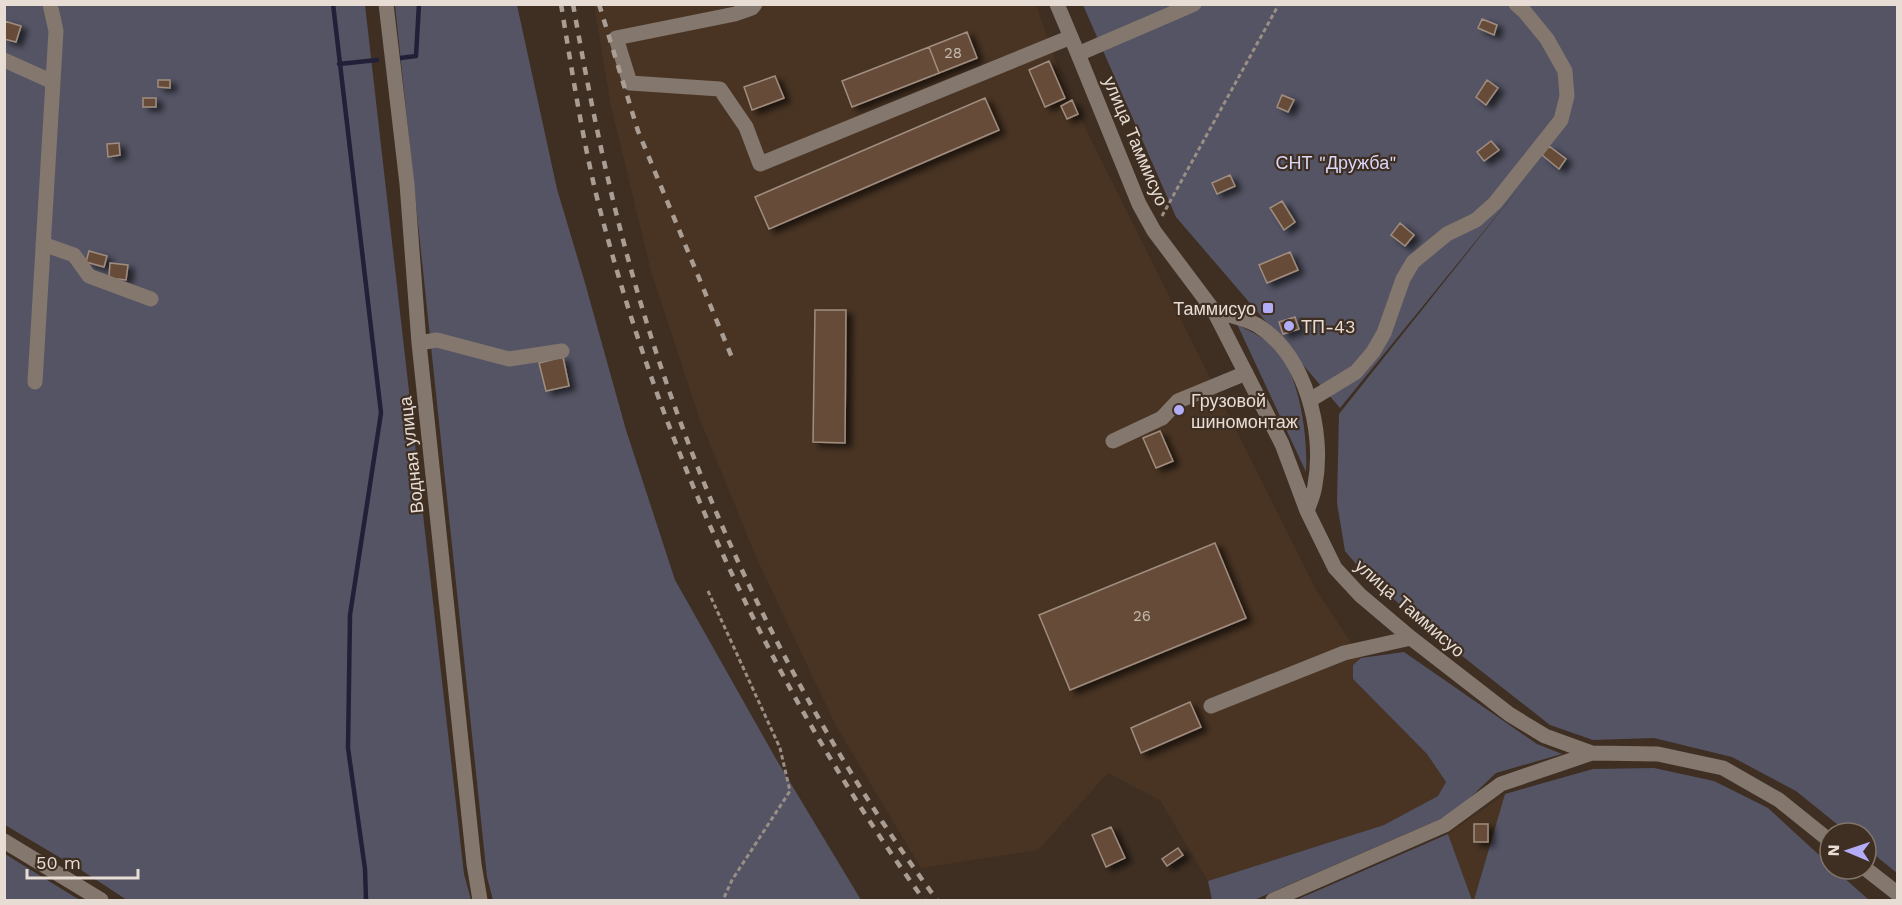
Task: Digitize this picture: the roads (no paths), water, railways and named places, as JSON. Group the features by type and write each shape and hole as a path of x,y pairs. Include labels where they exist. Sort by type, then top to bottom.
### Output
{"street":[{"path":"35,382 56,31 50,4"},
{"name":"Водная улица","path":"386,4 407,184 419,343 474,864 480,900"},
{"path":"755,4 752,8 735,14 616,38 630,83 720,89 746,127 760,164 1071,37"},
{"name":"улица Таммисуо","path":"1057,4 1138,204 1154,231 1214,311 1282,444 1307,511 1335,568 1360,594 1411,638 1509,714 1545,735 1592,753 1658,754 1723,768 1779,800 1818,831"},
{"path":"1078,54 1194,4"},
{"path":"1310,400 1356,372 1373,352 1384,333 1403,279 1413,262 1447,234 1476,220 1495,203 1561,120 1568,96 1565,71 1548,39 1524,10 1516,4"},
{"path":"4,60 52,82"},
{"path":"43,244 74,255 90,276 151,299"},
{"path":"1214,311 1257,325 1270,334 1289,354 1310,400 1314,423 1317,464 1315,488 1307,511"},
{"path":"419,343 437,340 509,359 562,351"},
{"path":"1113,441 1162,418 1178,401 1245,373"},
{"path":"1211,706 1344,653 1411,638"},
{"path":"1272,900 1446,825 1501,784 1592,753"},
{"path":"4,841 101,900"},
{"path":"1878,878 1898,894"}],"waterway":[{"path":"333,4 381,413 350,615 348,748 365,869 366,900"},
{"path":"400,58 416,56 419,4"},
{"path":"339,64 377,60"}],"railway":[{"path":"561,4 582,128 598,202 624,295 689,477 728,566 771,653 818,738 869,821 924,900"},
{"path":"573,4 599,139 632,273 687,439 720,521 756,600 796,678 840,755 887,829 937,900"},
{"path":"599,4 638,131 733,360"}],"place":[{"name":"Таммисуо","path":"1268,308"},
{"name":"ТП-43","path":"1289,326"},
{"name":"Грузовой шиномонтаж","path":"1179,410"}],"park label":[{"name":"СНТ \"Дружба\"","path":"1336,162"}]}
